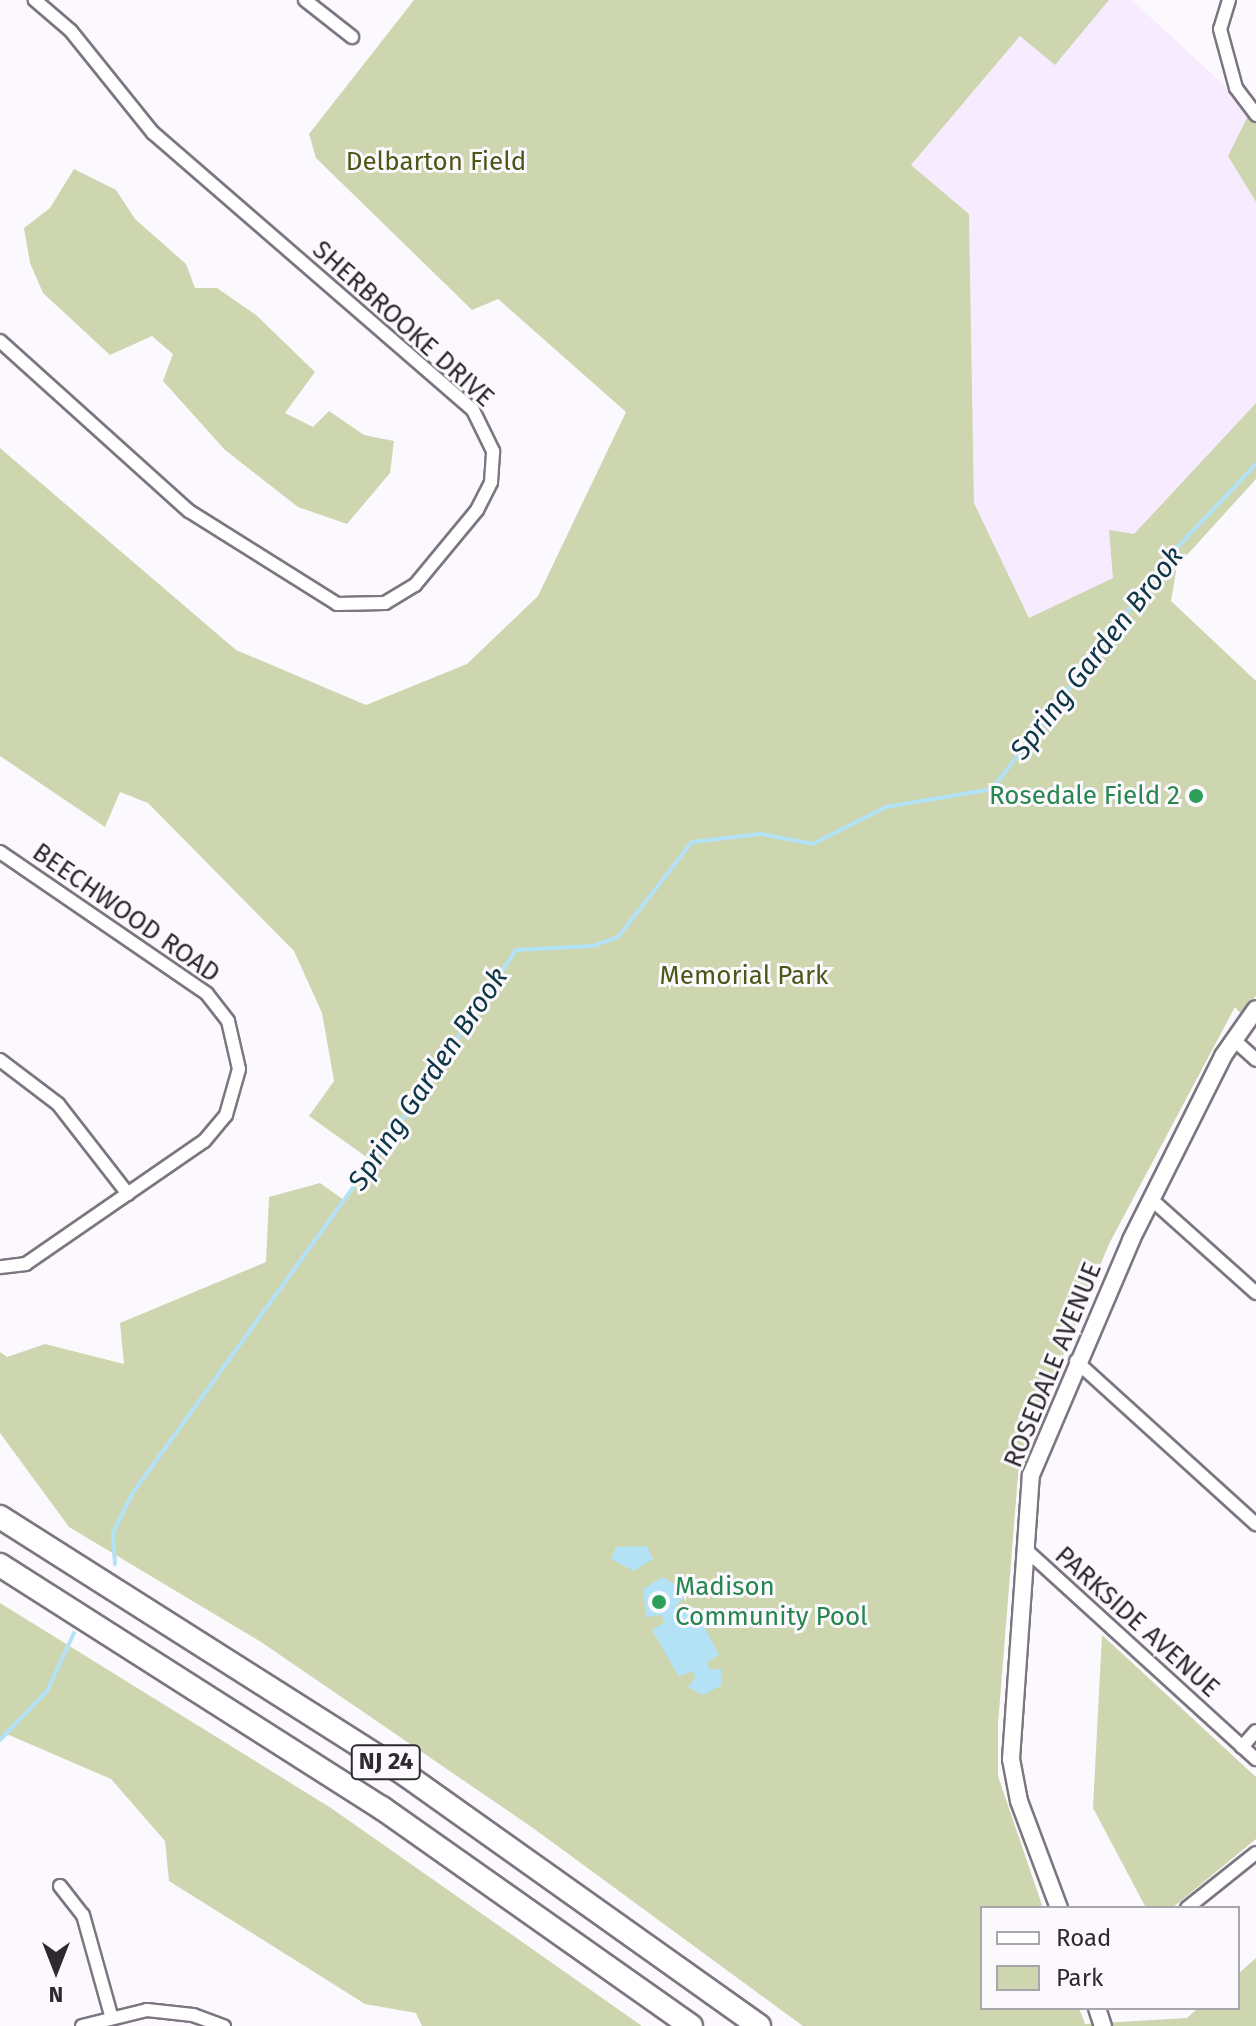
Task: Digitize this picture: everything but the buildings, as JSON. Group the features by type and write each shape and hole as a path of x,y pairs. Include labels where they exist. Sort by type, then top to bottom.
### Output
{"highway":[{"name":"NJ 24","path":"0,1517 406,1775 759,2026"},
{"name":"NJ 24","path":"0,1565 382,1808 691,2026"}],"street":[{"name":"SHERBROOKE DRIVE","path":"0,341 189,511 337,604 369,607 408,591 477,510 491,482 493,451 473,410 153,133 71,31 35,0"},
{"path":"305,0 352,37"},
{"path":"1229,0 1220,29 1236,88 1256,115"},
{"name":"BEECHWOOD ROAD","path":"0,852 198,987 219,1007 235,1037 237,1083 226,1115 204,1141 26,1264 0,1267"},
{"name":"ROSEDALE AVENUE","path":"1058,1906 1019,1801 1011,1759 1024,1548 1037,1456 1076,1361 1151,1199 1233,1039 1256,1009"},
{"path":"1233,1039 1256,1060"},
{"path":"0,1060 58,1104 128,1194"},
{"path":"1151,1199 1256,1293"},
{"path":"1076,1361 1256,1524"},
{"name":"PARKSIDE AVENUE","path":"1024,1548 1256,1759"},
{"path":"1242,1747 1256,1731"},
{"path":"1190,1906 1256,1853"},
{"path":"60,1886 83,1915 111,2015"},
{"path":"82,2026 111,2015 173,2012 224,2026"}],"shaded area":[{"path":"1109,0 1132,0 1251,110 1228,156 1256,202 1256,403 1134,534 1113,578 1029,618 974,503 969,214 911,165 1020,36 1055,64"}],"green space":[{"name":"Memorial Park","path":"414,0 1109,0 1055,65 1020,36 911,165 969,214 974,503 1029,618 1113,578 1109,530 1134,534 1256,403 1256,479 1177,566 1171,601 1256,681 1256,996 1241,1014 1235,1007 1109,1244 1019,1463 998,1724 998,1776 1042,1906 980,1906 980,2010 1080,2010 1085,2024 1187,2018 1196,2010 1240,2010 1240,1972 1256,1958 1256,2026 803,2026 533,1828 261,1642 69,1527 0,1433 0,1352 7,1357 45,1344 124,1364 120,1323 266,1262 269,1197 320,1183 344,1200 372,1161 309,1116 334,1081 322,1013 294,951 148,803 120,792 105,827 0,756 0,448 236,650 366,705 467,664 538,596 626,412 498,299 472,310 316,158 309,134"},
{"path":"1251,110 1256,110 1256,202 1228,156"},
{"path":"74,169 116,190 135,219 186,264 195,288 217,288 256,315 315,372 285,413 313,427 329,411 364,435 394,441 390,473 347,524 298,507 225,450 163,381 173,354 152,336 110,355 43,293 30,263 24,228 50,208"},
{"path":"0,1603 331,1808 642,2026 422,2026 416,2013 365,2004 169,1881 165,1841 111,1779 9,1735 0,1739"},
{"path":"1102,1635 1256,1777 1256,1839 1174,1906 1145,1906 1093,1808"}],"water":[{"path":"647,1546 653,1559 634,1571 611,1559 616,1547"},
{"path":"663,1577 688,1593 675,1607 681,1613 693,1606 719,1655 707,1662 710,1670 721,1668 722,1685 703,1695 688,1687 696,1677 691,1671 679,1677 652,1630 665,1622 661,1615 646,1617 643,1589"}],"waterway":[{"name":"Spring Garden Brook","path":"115,1564 113,1533 132,1494 420,1095 516,950 593,946 618,937 692,842 761,834 813,844 886,807 992,789 1173,552 1256,464"},
{"name":"Spring Garden Brook","path":"0,1740 47,1691 74,1633"}],"place":[{"name":"Rosedale Field 2","path":"1196,796"},
{"name":"Madison Community Pool","path":"659,1602"}],"park label":[{"name":"Delbarton Field","path":"436,162"}]}
